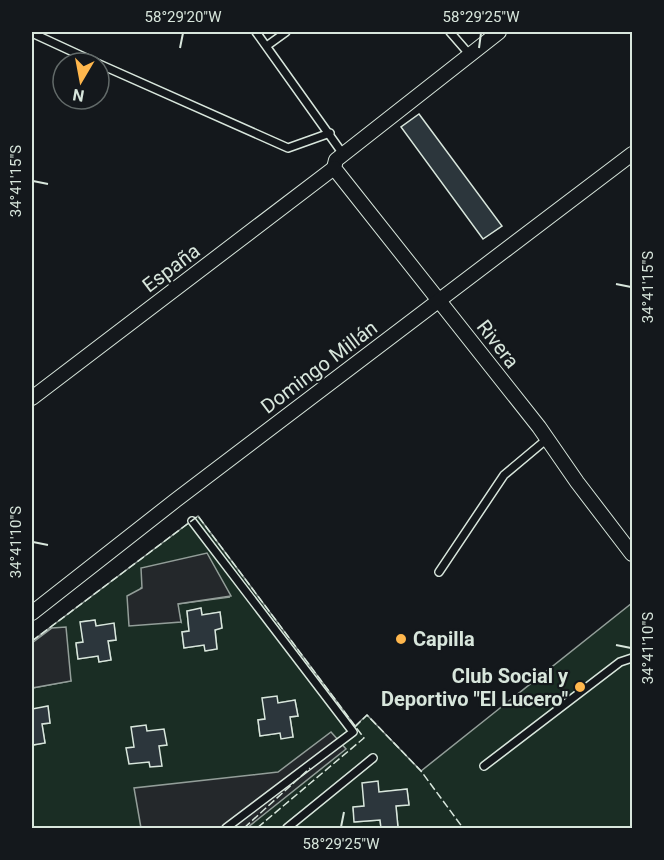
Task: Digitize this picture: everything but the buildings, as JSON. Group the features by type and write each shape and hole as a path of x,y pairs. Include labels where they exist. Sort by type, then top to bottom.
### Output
{"street":[{"name":"España","path":"32,398 338,161 499,32"},
{"name":"Domingo Millán","path":"32,613 176,500 633,154"},
{"name":"Rivera","path":"338,161 439,301 633,554"}],"lane":[{"path":"256,32 268,45 330,133 338,161"},
{"path":"268,45 286,32"},
{"path":"450,32 470,54"},
{"path":"32,33 72,51"},
{"path":"111,69 288,148 330,133"},
{"path":"438,572 504,475 547,440"},
{"path":"192,521 353,732 226,828"},
{"path":"484,766 620,662 633,658"},
{"path":"287,828 373,758"}],"green space":[{"path":"198,516 355,726 367,715 421,771 632,603 632,828 388,828 398,827 396,806 409,804 407,789 379,792 364,806 353,808 355,822 380,820 381,828 32,828 32,739 33,745 45,743 42,724 50,723 48,707 32,709 32,688 71,681 52,628 32,641","holes":["142,588 230,597 177,604 181,622","201,609 202,615 220,612 222,628 215,630 217,649 206,651 204,645 184,648 182,632 189,631 187,611","95,620 96,626 114,624 116,640 108,641 111,660 99,662 98,656 78,659 76,644 83,642 81,622","295,700 298,716 290,717 293,737 280,733 260,736 258,720 265,719 278,703"]}],"shaded area":[{"path":"207,553 231,596 178,604 181,622 129,626 127,596 142,588 141,568"},
{"path":"66,627 71,681 32,688 32,643 52,628"},
{"path":"331,732 346,749 247,828 141,828 134,788 278,772"}],"fence":[{"path":"32,641 198,516 364,738 257,828"},
{"path":"355,727 367,715 421,771 463,828"},
{"path":"244,828 310,768"}],"place":[{"name":"Capilla","path":"401,639"},
{"name":"Club Social y Deportivo \"El Lucero\"","path":"580,687"}]}
